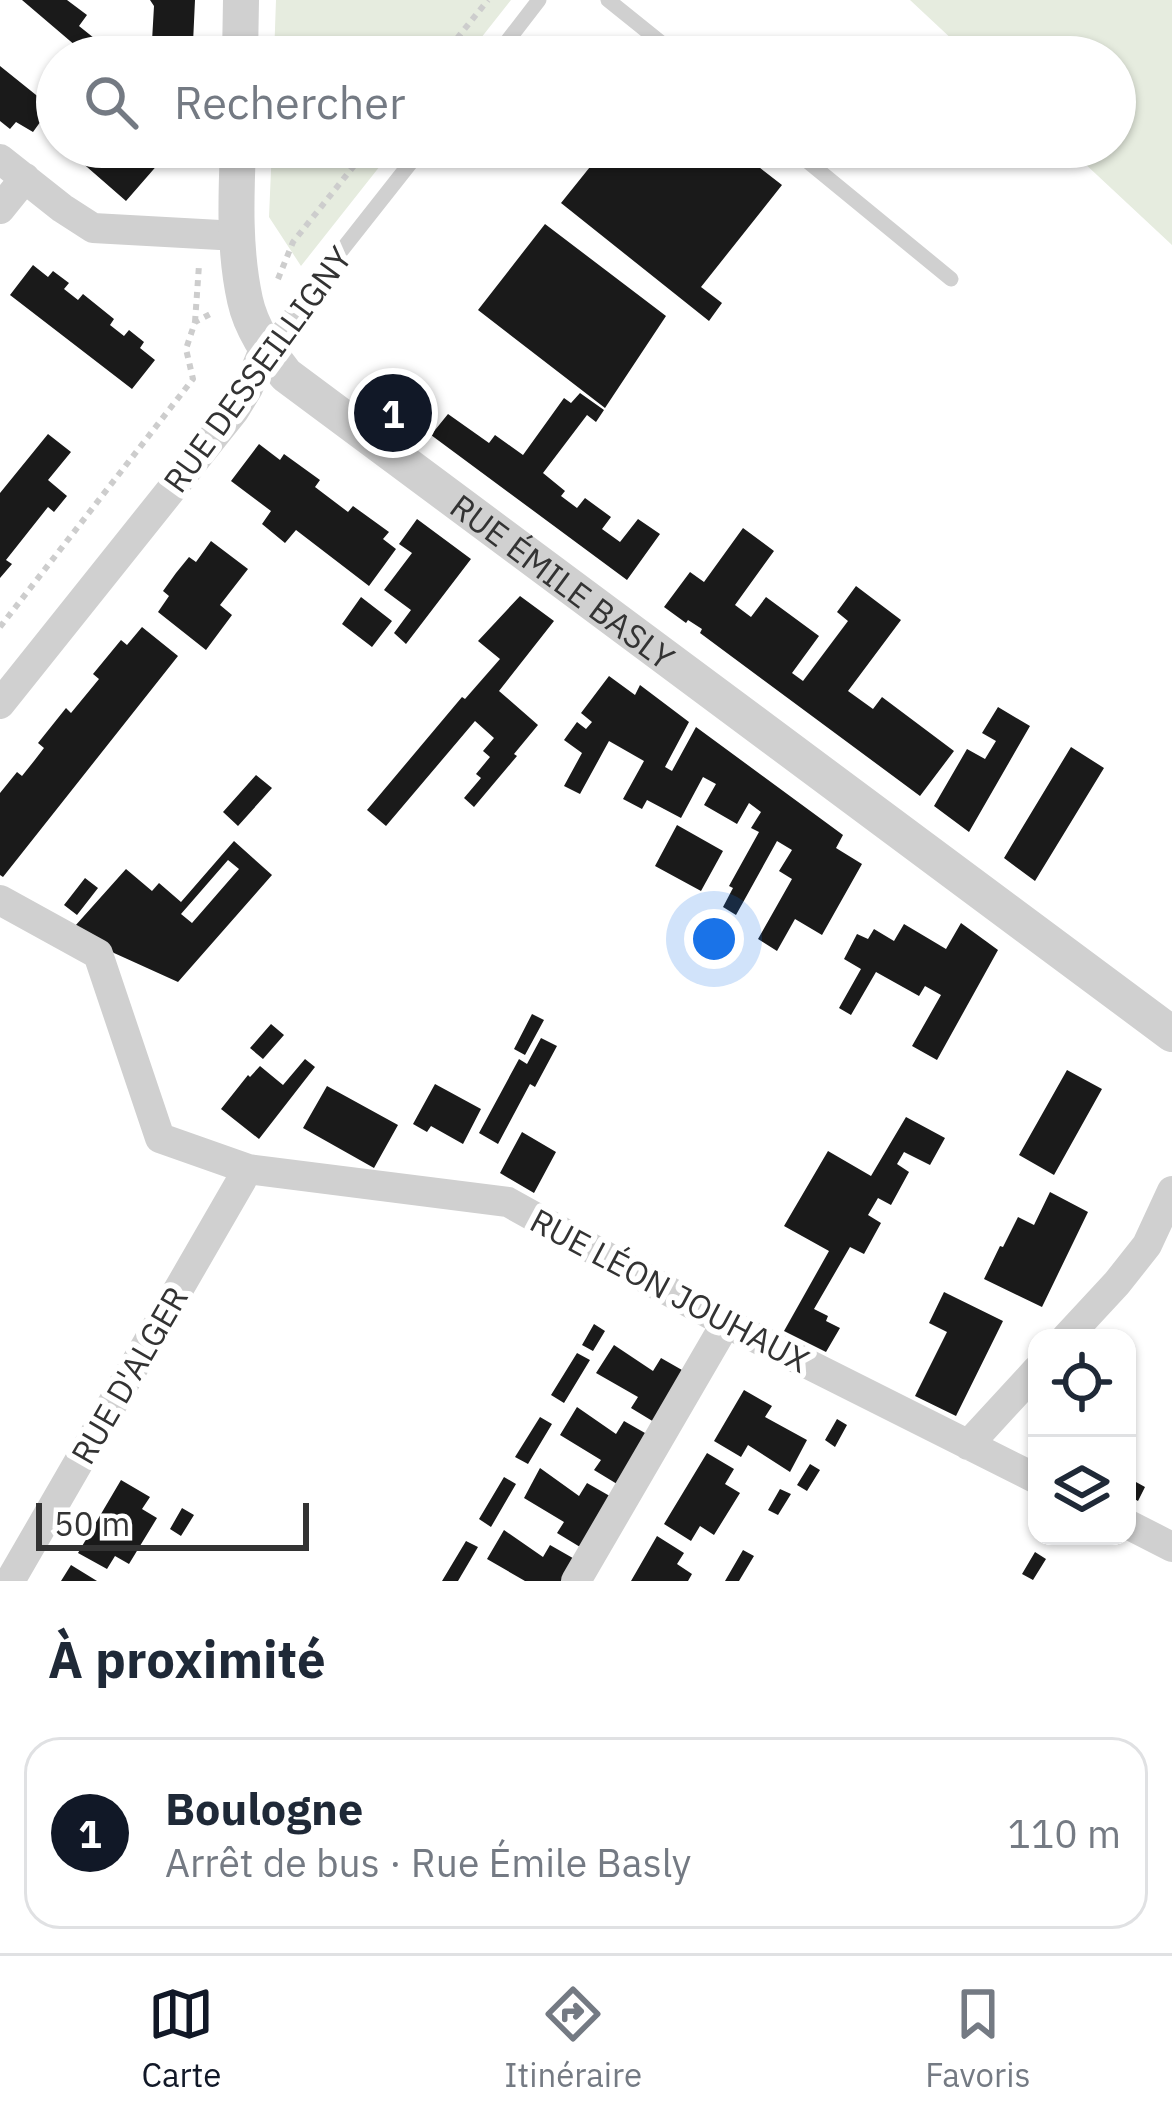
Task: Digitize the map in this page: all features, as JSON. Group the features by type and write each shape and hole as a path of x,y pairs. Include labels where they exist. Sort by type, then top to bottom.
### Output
{"street":[{"path":"240,36 241,0"},
{"path":"0,159 93,228 238,236"},
{"name":"RUE ÉMILE BASLY","path":"238,168 245,301 265,347 286,375 1172,1034"},
{"path":"0,209 25,178"},
{"name":"RUE DESSEILLIGNY","path":"0,704 234,410 265,347"},
{"name":"RUE LÉON JOUHAUX","path":"0,900 98,954 160,1138 248,1169 508,1202 726,1323 1028,1475"},
{"name":"RUE D'ALGER","path":"10,1581 248,1169"},
{"path":"1075,1329 1147,1245 1172,1191"},
{"path":"576,1581 726,1323"},
{"path":"968,1445 1028,1380"},
{"path":"1136,1529 1172,1547"}],"lane":[{"path":"511,36 539,0"},
{"path":"608,0 653,36"},
{"name":"RUE DESSEILLIGNY","path":"265,347 406,168"},
{"path":"816,168 951,279"}],"path":[{"path":"459,36 488,0"},
{"path":"275,288 292,242 352,168"},
{"path":"0,627 193,379 186,349 195,322 200,233"},
{"path":"195,322 221,308"}],"shaded area":[{"path":"276,0 511,0 483,36 275,36"},
{"path":"910,0 1172,0 1172,245 1090,168 1136,168 1136,36 949,36"},
{"path":"271,168 378,168 301,266 269,217"}],"building":[{"path":"22,0 67,0 87,15 79,26 92,36 64,36"},
{"path":"150,0 195,0 193,36 152,36 154,6"},
{"path":"0,66 36,95 36,128 33,132 16,122 10,129 0,121"},
{"path":"88,168 155,168 126,201"},
{"path":"589,168 760,168 782,185 701,287 722,303 709,321 561,203"},
{"path":"545,224 666,316 605,408 478,310"},
{"path":"33,265 48,277 53,271 69,283 64,289 78,300 83,294 114,319 110,325 124,336 129,330 144,342 140,348 155,360 132,389 10,295"},
{"path":"580,393 604,410 596,422 587,415 543,473 577,508 585,498 611,517 602,529 620,542 638,519 660,534 627,580 431,435 448,414 489,443 495,435 523,455 564,398 571,403"},
{"path":"48,434 71,452 48,480 67,496 54,512 48,507 6,560 12,564 0,578 0,493"},
{"path":"259,444 280,460 284,454 320,480 315,487 348,512 353,506 389,532 383,539 396,549 369,586 296,530 285,543 262,524 271,511 231,481"},
{"path":"417,519 471,559 406,644 394,633 411,610 384,590 412,553 399,544"},
{"path":"743,528 774,551 735,605 751,617 766,597 819,636 792,673 803,681 848,621 837,612 856,586 901,620 848,691 873,709 882,697 954,751 920,796 700,633 702,629 664,607 690,572 704,582"},
{"path":"211,541 248,569 220,605 232,615 206,650 158,612 169,596 163,591 176,573 189,557 196,562"},
{"path":"520,596 554,621 499,691 538,725 474,807 464,798 481,778 476,774 490,757 483,751 494,738 475,721 386,826 367,810 500,659 478,641"},
{"path":"361,597 392,621 372,647 342,624"},
{"path":"142,627 178,656 3,877 0,793 17,772 22,776 34,761 44,748 38,743 66,708 71,713 99,679 93,674 121,640 127,645"},
{"path":"609,676 635,695 640,685 689,722 665,767 672,771 696,727 843,835 836,848 862,864 822,935 795,919 777,951 758,939 792,879 779,871 792,850 777,841 736,915 723,907 733,888 729,886 759,832 751,828 761,812 749,803 737,824 704,805 716,784 703,777 681,818 647,800 642,809 623,799 644,761 609,741 580,794 564,786 582,753 564,740 577,722 586,729 592,722 581,713"},
{"path":"998,707 1030,726 969,832 934,806 967,749 985,759 996,741 982,733"},
{"path":"1071,747 1104,768 1035,881 1004,858"},
{"path":"256,775 272,788 238,826 223,812"},
{"path":"677,825 723,851 701,891 655,866"},
{"path":"234,841 272,875 178,982 114,953 75,926 126,869 152,891 159,883 181,902","holes":["228,860 239,869 192,923 181,914"]},
{"path":"85,878 98,888 77,915 64,905"},
{"path":"961,923 998,950 937,1060 912,1046 941,995 925,986 919,996 876,972 851,1015 839,1008 861,969 844,959 857,934 868,939 874,929 894,941 904,924 946,949"},
{"path":"532,1014 544,1020 525,1055 514,1049"},
{"path":"271,1024 284,1035 263,1059 250,1048"},
{"path":"541,1038 557,1046 498,1144 479,1133 519,1059 527,1064"},
{"path":"305,1059 315,1067 259,1139 221,1109 260,1066 283,1085"},
{"path":"1067,1070 1102,1089 1054,1175 1019,1155"},
{"path":"435,1084 481,1109 463,1144 431,1126 427,1132 413,1124"},
{"path":"327,1086 398,1125 374,1168 303,1128"},
{"path":"906,1117 945,1138 930,1165 904,1152 897,1164 909,1172 891,1205 878,1198 868,1215 881,1223 864,1254 850,1247 814,1309 840,1328 826,1352 784,1331 829,1251 784,1226 828,1151 871,1176"},
{"path":"522,1132 556,1152 534,1193 500,1173"},
{"path":"1050,1192 1088,1212 1042,1307 984,1279 1018,1217 1034,1225"},
{"path":"944,1292 1003,1321 956,1416 915,1396 947,1332 929,1323"},
{"path":"594,1324 605,1331 593,1351 582,1345"},
{"path":"614,1345 653,1371 661,1358 689,1374 659,1425 631,1408 638,1397 596,1373"},
{"path":"577,1353 590,1360 564,1403 551,1395"},
{"path":"744,1390 772,1406 765,1417 807,1440 790,1472 748,1445 741,1457 714,1441"},
{"path":"577,1407 616,1434 624,1421 652,1437 622,1487 594,1470 601,1460 560,1435"},
{"path":"540,1417 552,1424 528,1464 515,1457"},
{"path":"837,1419 847,1425 835,1447 825,1440"},
{"path":"707,1453 734,1469 725,1484 740,1493 714,1535 700,1526 691,1541 664,1524"},
{"path":"810,1464 820,1470 807,1491 797,1485"},
{"path":"540,1468 579,1496 587,1483 615,1499 585,1550 557,1533 564,1522 524,1498"},
{"path":"504,1477 516,1484 491,1527 479,1519"},
{"path":"121,1480 150,1497 142,1509 157,1518 129,1564 115,1556 107,1569 78,1553"},
{"path":"1136,1482 1145,1487 1136,1500"},
{"path":"780,1489 791,1494 778,1515 768,1510"},
{"path":"182,1508 194,1515 181,1536 170,1529"},
{"path":"504,1530 543,1557 550,1545 578,1561 566,1581 525,1581 487,1559"},
{"path":"657,1536 684,1553 677,1564 692,1574 688,1581 631,1581"},
{"path":"466,1541 478,1547 458,1581 442,1581"},
{"path":"743,1550 754,1556 739,1581 725,1581"},
{"path":"1035,1552 1046,1559 1033,1580 1022,1574"},
{"path":"71,1565 97,1581 61,1581"}],"place":[{"name":"Boulogne","path":"393,413"}]}
